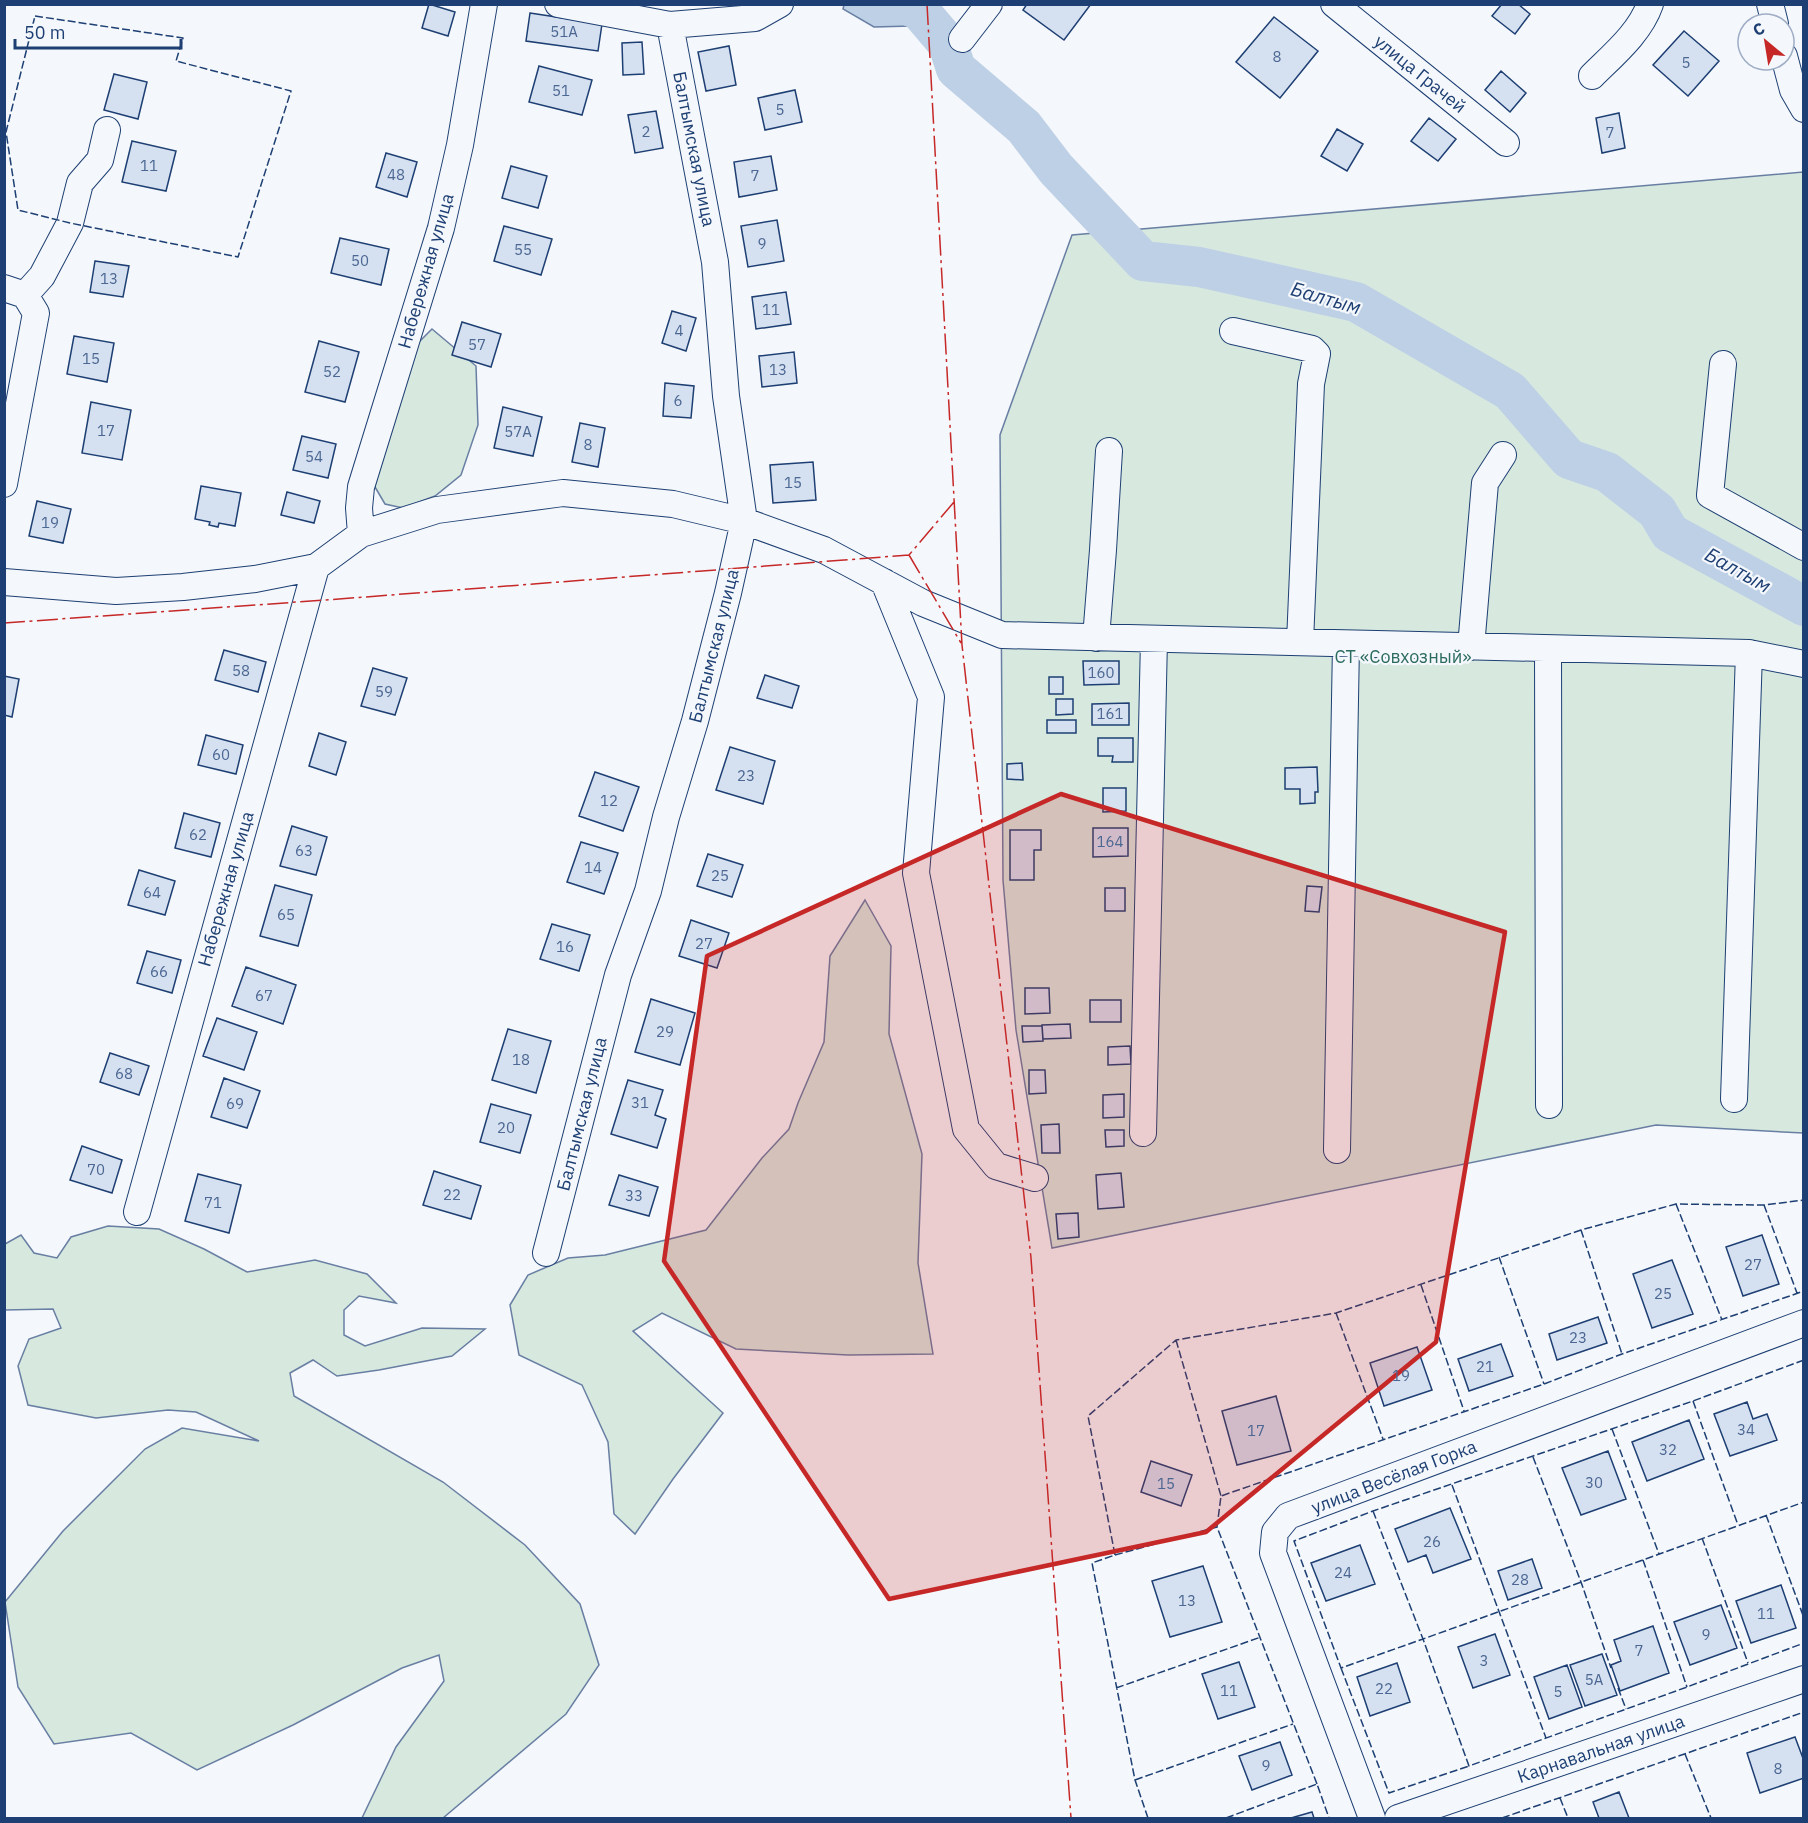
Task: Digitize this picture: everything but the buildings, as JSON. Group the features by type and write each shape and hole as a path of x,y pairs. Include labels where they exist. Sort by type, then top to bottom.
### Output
{"street":[{"name":"Набережная улица","path":"361,534 359,508 361,487 441,228 460,145 484,4"},
{"path":"558,4 670,25 755,18 780,4"},
{"path":"962,39 988,4"},
{"name":"улица Грачей","path":"1334,4 1506,143"},
{"path":"1592,75 1639,27 1650,4"},
{"name":"Балтымская улица","path":"546,1253 618,975 648,891 666,817 695,721 744,521 726,396 715,262 670,25"},
{"path":"1788,72 1793,90 1803,109"},
{"path":"4,484 36,313 15,292 42,276 70,223 80,183 100,160 107,130"},
{"path":"1233,331 1312,349 1317,354 1311,384 1300,642"},
{"path":"1723,364 1710,495 1803,547"},
{"path":"1096,638 1108,451"},
{"path":"1471,647 1485,483 1503,455"},
{"path":"4,582 116,591 255,579 316,567 361,534 437,510 563,493 673,504 744,521 824,550 923,603 1002,635 1749,653 1803,664"},
{"name":"Набережная улица","path":"137,1212 316,567"},
{"path":"884,582 931,697 916,873 966,1129 996,1166 1035,1178"},
{"path":"1143,1133 1154,639"},
{"path":"1337,1150 1346,644"},
{"path":"1548,649 1549,1105"},
{"path":"1734,1099 1749,653"},
{"name":"улица Весёлая Горка","path":"1372,1818 1273,1553 1275,1532 1288,1516 1803,1323"},
{"name":"Карнавальная улица","path":"1398,1818 1803,1679"}],"highlighted area":[{"path":"1061,794 1505,932 1436,1342 1206,1532 889,1599 664,1261 707,956"}],"green space":[{"name":"СТ «Совхозный»","path":"1803,172 1803,1133 1656,1125 1052,1248 1016,1030 1003,880 1000,435 1072,235"},
{"path":"432,329 476,366 478,425 461,475 435,496 403,508 385,504 375,487 379,452 411,350"},
{"path":"865,900 891,946 889,1034 922,1154 918,1263 933,1354 848,1355 736,1349 662,1313 633,1331 723,1413 635,1534 614,1514 608,1442 582,1385 519,1355 510,1305 528,1275 568,1258 605,1255 706,1230 762,1158 789,1129 824,1042 830,956"},
{"path":"108,1226 159,1229 247,1272 315,1260 367,1274 396,1303 359,1296 344,1310 344,1335 365,1346 422,1328 485,1329 452,1356 337,1376 313,1360 290,1373 294,1396 443,1482 525,1545 580,1604 599,1665 566,1714 443,1818 362,1818 396,1747 444,1681 439,1655 402,1668 293,1725 197,1770 131,1733 54,1744 18,1687 5,1602 63,1531 145,1449 182,1428 259,1441 196,1412 168,1410 96,1418 28,1405 18,1366 29,1339 61,1328 53,1309 5,1310 5,1244 21,1235 34,1253 57,1258 71,1237"}],"water":[{"path":"844,4 922,5 911,26 874,27 843,9"}],"waterway":[{"name":"Балтым","path":"905,4 919,10 948,44 956,69 1024,127 1056,169 1143,261 1199,267 1356,302 1510,391 1569,459 1607,472 1657,511 1670,533 1804,606"}],"fence":[{"path":"35,16 183,38 176,61 291,91 238,257 70,223 18,210 6,132 35,16"},
{"path":"1148,1818 1135,1780 1092,1563 1115,1555 1088,1416 1176,1340 1336,1313 1581,1230 1676,1204 1764,1205 1804,1200"},
{"path":"1676,1204 1722,1320"},
{"path":"1764,1205 1797,1293"},
{"path":"1581,1230 1622,1354"},
{"path":"1499,1257 1544,1384"},
{"path":"1421,1285 1464,1411"},
{"path":"1317,1784 1217,1527 1221,1496 1804,1291"},
{"path":"1336,1313 1383,1439"},
{"path":"1176,1340 1221,1496"},
{"path":"1804,1360 1693,1401 1373,1511 1294,1541 1341,1668 1423,1639 1469,1766 1804,1643"},
{"path":"1693,1401 1738,1525"},
{"path":"1612,1429 1659,1554"},
{"path":"1533,1457 1611,1668"},
{"path":"1452,1485 1546,1738"},
{"path":"1373,1511 1423,1639 1804,1502"},
{"path":"1766,1515 1804,1618"},
{"path":"1115,1555 1217,1527"},
{"path":"1702,1538 1748,1663"},
{"path":"1643,1560 1687,1687"},
{"path":"1116,1688 1261,1637"},
{"path":"1341,1668 1389,1793 1469,1766"},
{"path":"1618,1688 1626,1709"},
{"path":"1502,1818 1804,1712"},
{"path":"1135,1780 1293,1724"},
{"path":"1685,1754 1711,1818"},
{"path":"1226,1818 1317,1784 1329,1818"},
{"path":"1560,1798 1568,1818"}],"power":[{"path":"927,4 962,645 1031,1258 1071,1818"},
{"path":"4,623 909,555 954,502"},
{"path":"909,555 961,643"}]}
